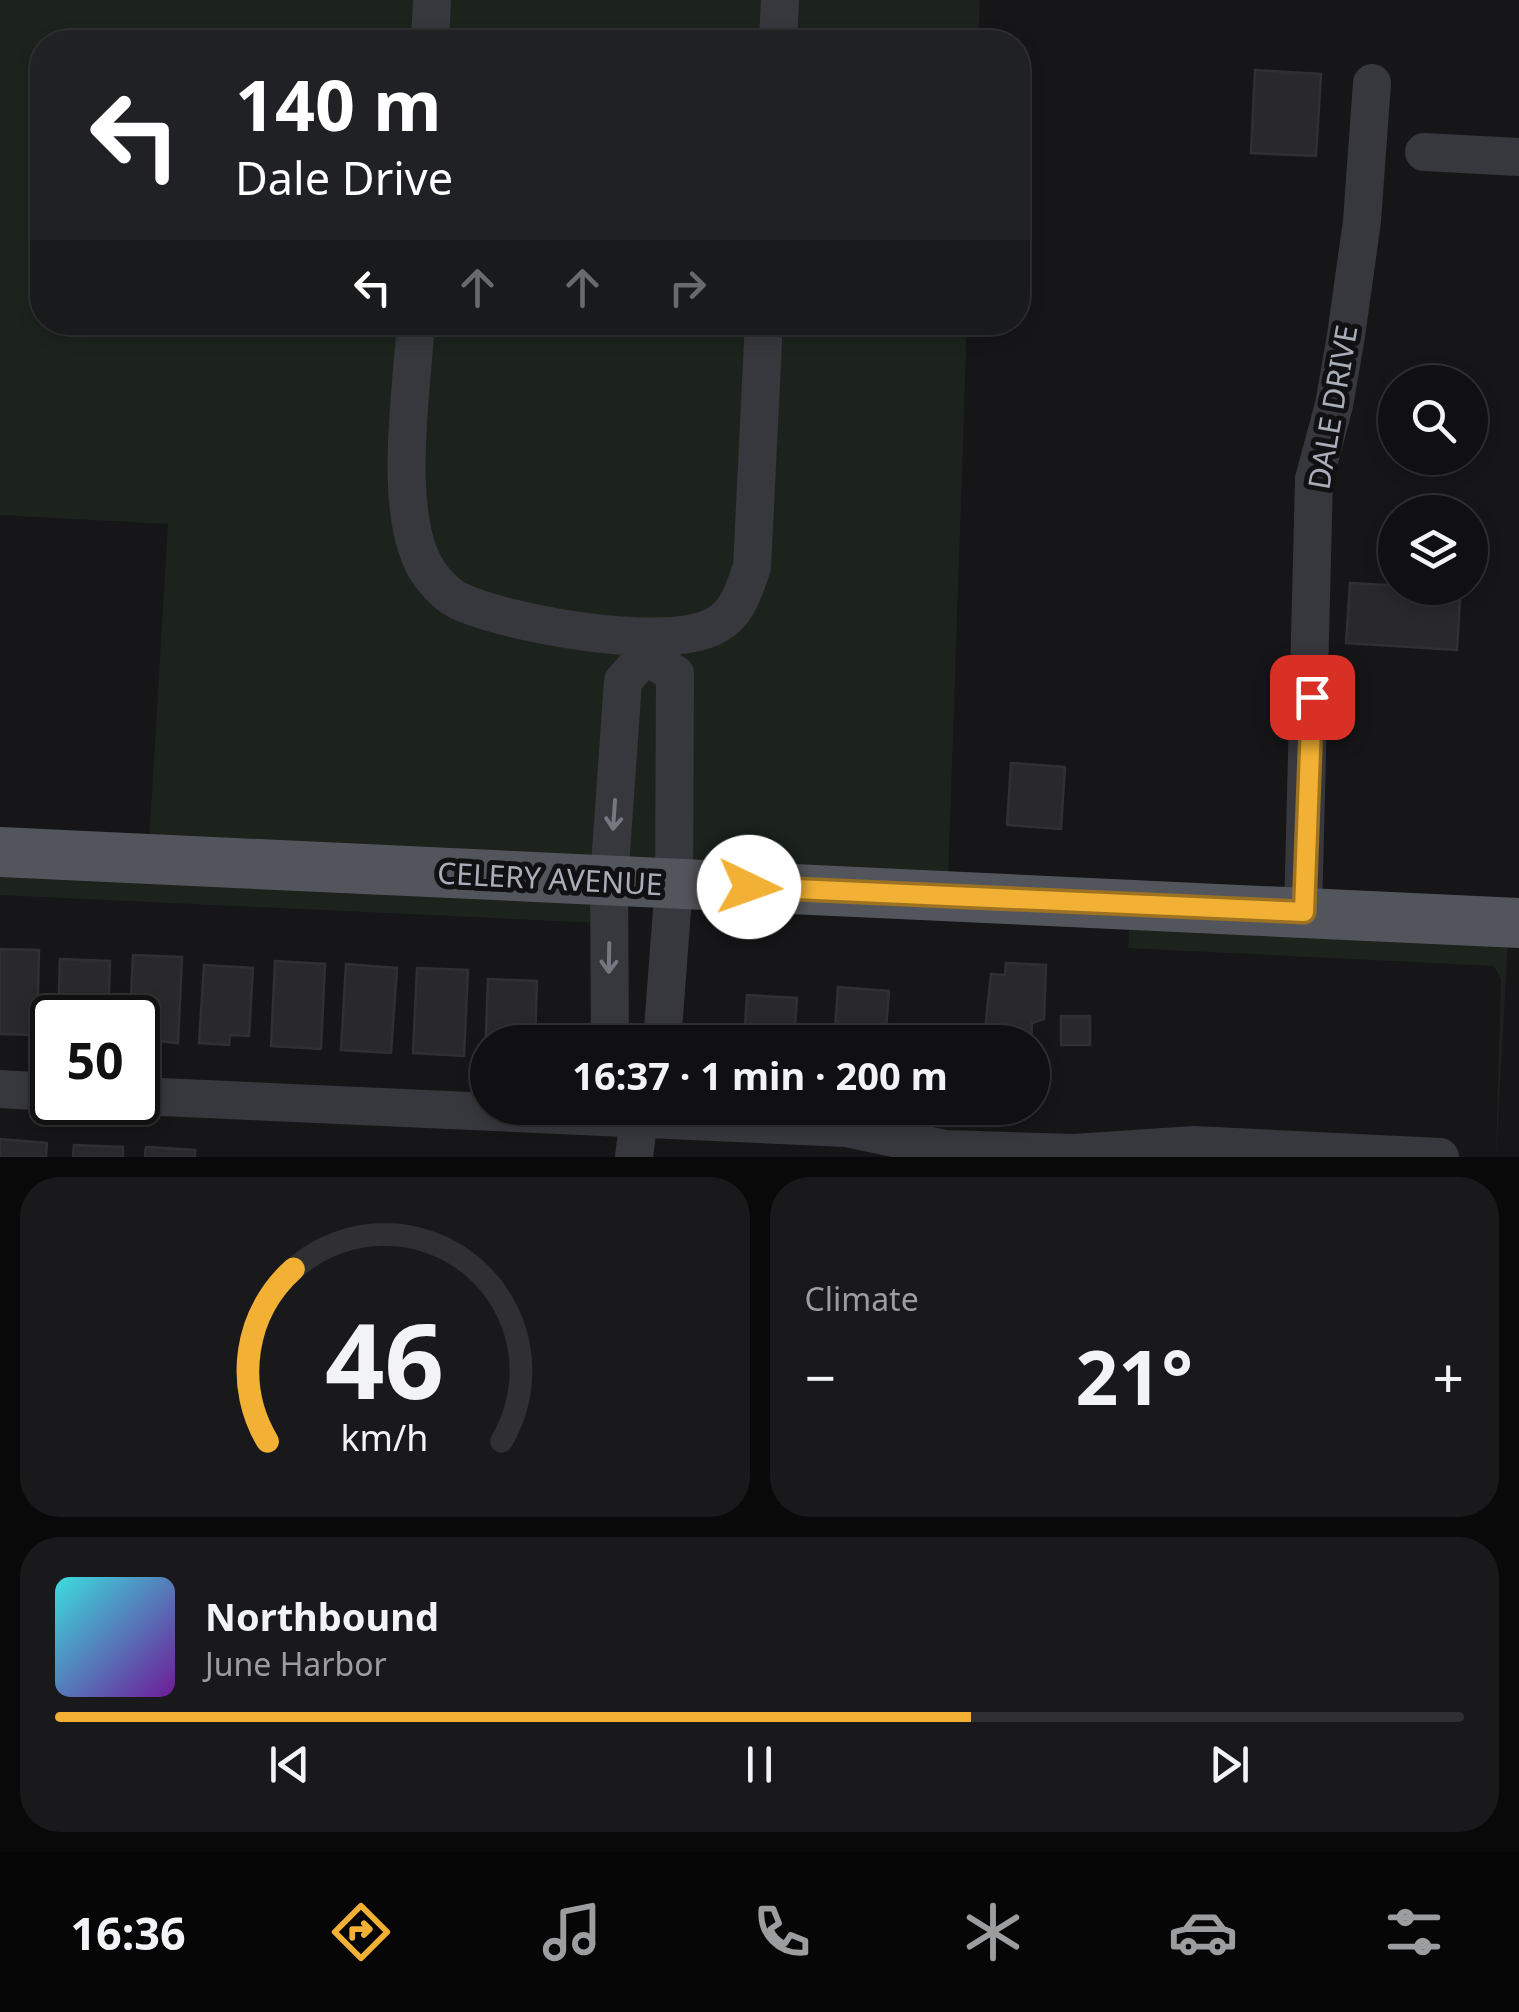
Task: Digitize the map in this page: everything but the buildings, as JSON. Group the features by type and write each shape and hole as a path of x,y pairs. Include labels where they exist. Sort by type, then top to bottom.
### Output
{"main road":[{"name":"CELERY AVENUE","path":"0,852 1519,922"}],"street":[{"path":"431,30 432,0"},
{"path":"779,30 780,0"},
{"name":"DALE DRIVE","path":"1304,912 1314,479 1346,336 1362,221 1372,83"},
{"path":"1424,152 1519,157"},
{"path":"415,335 406,502 411,538 430,575 454,599 514,622 646,646 717,625 739,605 752,567 763,335"},
{"path":"610,1025 609,881 624,681 646,646"},
{"path":"646,646 675,674 674,884 663,1025"},
{"path":"619,746 675,748"},
{"path":"0,1090 30,1091"},
{"path":"160,1097 470,1107"},
{"path":"634,1157 635,1125"},
{"path":"807,1125 846,1128 946,1149 1074,1153 1194,1145 1321,1154 1440,1156"}],"shaded area":[{"path":"0,0 980,0 979,30 30,30 30,335 967,335 948,881 149,844 168,524 0,515"},
{"path":"0,867 620,896 600,923 0,895"},
{"path":"1130,920 1508,937 1496,1157 1501,979 1494,966 1128,948"}],"route":[{"path":"749,887 1304,912 1312,697"}]}
